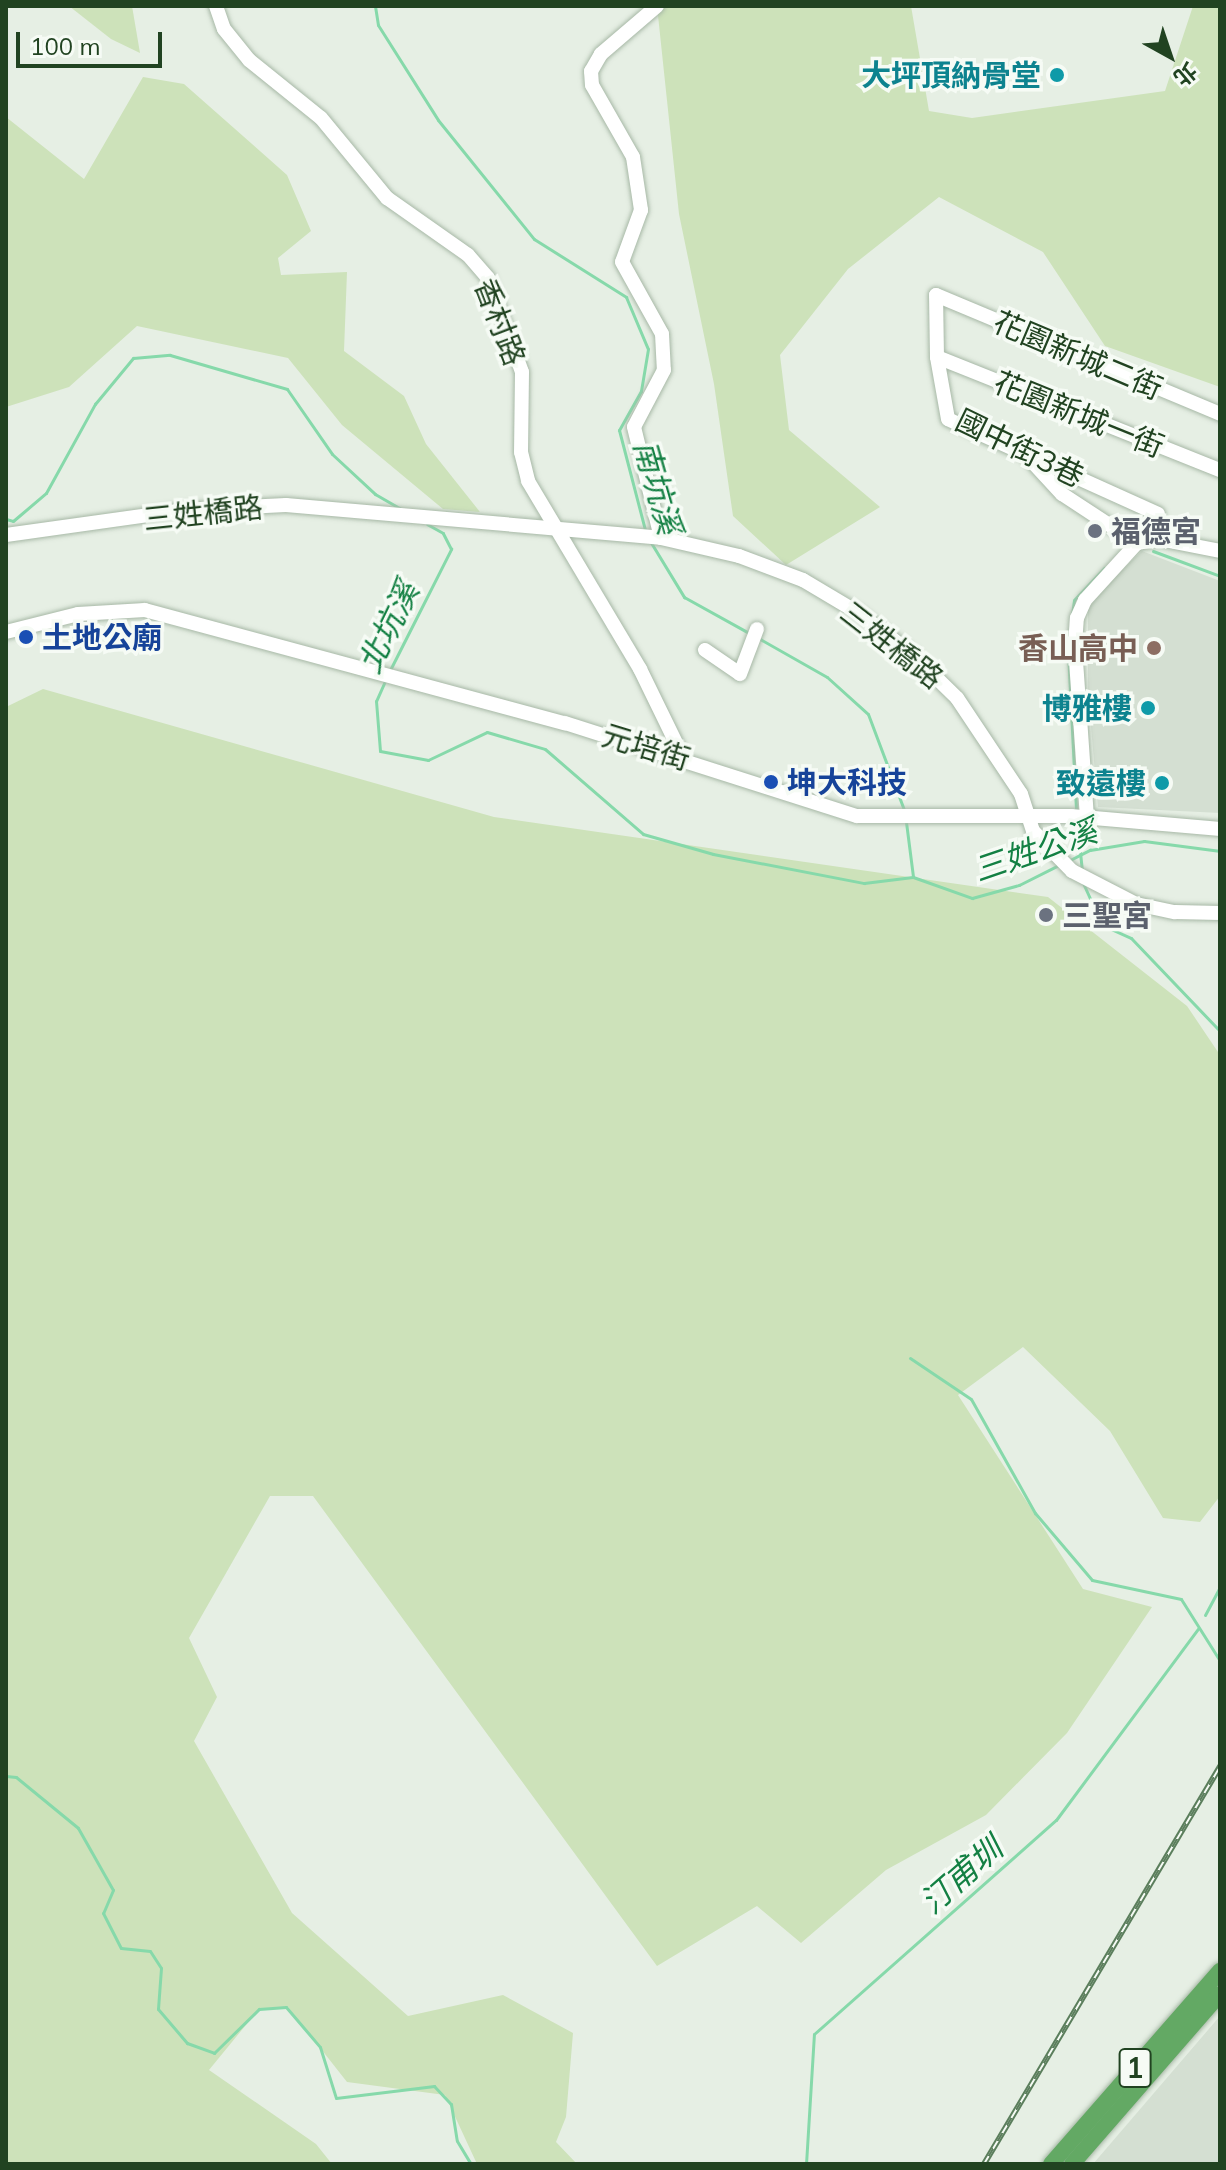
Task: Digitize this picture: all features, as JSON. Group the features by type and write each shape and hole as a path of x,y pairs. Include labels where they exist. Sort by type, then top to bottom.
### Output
{"main road":[{"name":"1","path":"1051,2164 1220,1971"},
{"name":"1","path":"1072,2164 1220,1994"}],"street":[{"name":"香村路","path":"216,6 224,29 249,60 321,118 387,198 468,255 488,278 522,372 521,452 528,481 673,727 683,757"},
{"path":"657,6 601,54 591,71 592,85 633,157 641,210 622,262 662,334 664,370 634,427 661,538"},
{"name":"國中街3巷","path":"936,295 937,357 948,419 1158,514"},
{"name":"花園新城二街","path":"936,295 1220,414"},
{"name":"花園新城一街","path":"937,357 1220,470"},
{"path":"1022,450 1062,494 1137,543"},
{"name":"三姓橋路","path":"6,535 185,510 286,505 661,538 739,556 803,580 871,622 957,698 1021,794 1025,815 1044,846 1072,871 1136,904 1175,912 1220,913"},
{"path":"1087,818 1081,776 1077,618 1085,600 1137,543 1159,539 1220,551"},
{"name":"元培街","path":"6,632 78,614 145,610 683,757 841,812 890,818 1025,815"},
{"path":"705,650 722,667 740,674 746,651 757,629"},
{"path":"1025,815 1220,829"}],"shaded area":[{"name":"香山高中","path":"1142,551 1220,581 1220,813 1098,807 1088,692 1088,603"},
{"path":"1220,2016 1220,2164 1093,2164"}],"green space":[{"path":"69,6 132,6 140,53 111,39"},
{"path":"657,6 911,6 929,111 972,118 1165,91 1193,6 1220,6 1220,387 1105,346 1043,252 939,197 848,269 780,355 789,430 880,507 786,565 733,516 714,384 679,214"},
{"path":"143,77 184,84 287,175 311,231 278,258 281,275 347,272 344,351 404,396 426,444 480,512 443,509 342,425 288,358 137,326 69,387 6,407 6,117 84,179"},
{"path":"43,689 494,817 1048,897 1187,1006 1220,1055 1220,1496 1200,1522 1163,1518 1110,1431 1023,1347 958,1395 1083,1589 1152,1607 1067,1733 986,1815 886,1870 801,1943 757,1906 657,1966 313,1496 270,1496 189,1638 217,1697 194,1741 292,1913 408,2016 503,1995 573,2033 566,2117 556,2142 577,2164 477,2164 445,2095 347,2082 288,2007 259,2009 209,2070 316,2144 332,2164 6,2164 6,707"}],"waterway":[{"name":"南坑溪","path":"375,6 378,25 438,120 534,239 626,297 648,349 641,391 619,430 645,530"},
{"name":"北坑溪","path":"6,519 13,521 46,493 95,404 133,358 170,355 287,389 332,454 375,494 403,510"},
{"name":"北坑溪","path":"390,670 451,549 443,533 427,524"},
{"name":"南坑溪","path":"650,541 684,597 749,633"},
{"name":"汀甫圳","path":"1153,551 1220,576"},
{"name":"汀甫圳","path":"1068,644 1074,600 1104,568"},
{"name":"南坑溪","path":"760,639 827,677 868,714 904,810"},
{"name":"汀甫圳","path":"1068,651 1076,811"},
{"name":"北坑溪","path":"385,681 376,701 380,751 428,760 487,732 545,749 643,834 713,854 864,883 913,877 972,898 1019,885 1061,864"},
{"name":"南坑溪","path":"906,822 913,877"},
{"name":"汀甫圳","path":"1077,823 1082,871"},
{"name":"三姓公溪","path":"1068,861 1090,850 1144,841 1220,851"},
{"name":"汀甫圳","path":"1083,883 1102,925 1131,938 1220,1031"},
{"path":"910,1358 971,1399 1035,1513 1092,1580 1181,1599 1220,1661"},
{"name":"汀甫圳","path":"1205,1615 1220,1587"},
{"name":"汀甫圳","path":"806,2164 814,2034 1056,1820 1198,1629"},
{"path":"6,1776 16,1777 78,1828 113,1890 103,1913 121,1948 150,1951 161,1968 158,2009 187,2043 214,2053 259,2009 286,2007 320,2047 336,2098 434,2086 451,2104 457,2141 471,2164"}],"railway":[{"path":"984,2164 1220,1766"}],"place":[{"name":"大坪頂納骨堂","path":"1057,75"},
{"name":"福德宮","path":"1095,531"},
{"name":"土地公廟","path":"26,637"},
{"name":"香山高中","path":"1154,648"},
{"name":"博雅樓","path":"1148,708"},
{"name":"坤大科技","path":"771,782"},
{"name":"致遠樓","path":"1162,783"},
{"name":"三聖宮","path":"1046,915"}]}
